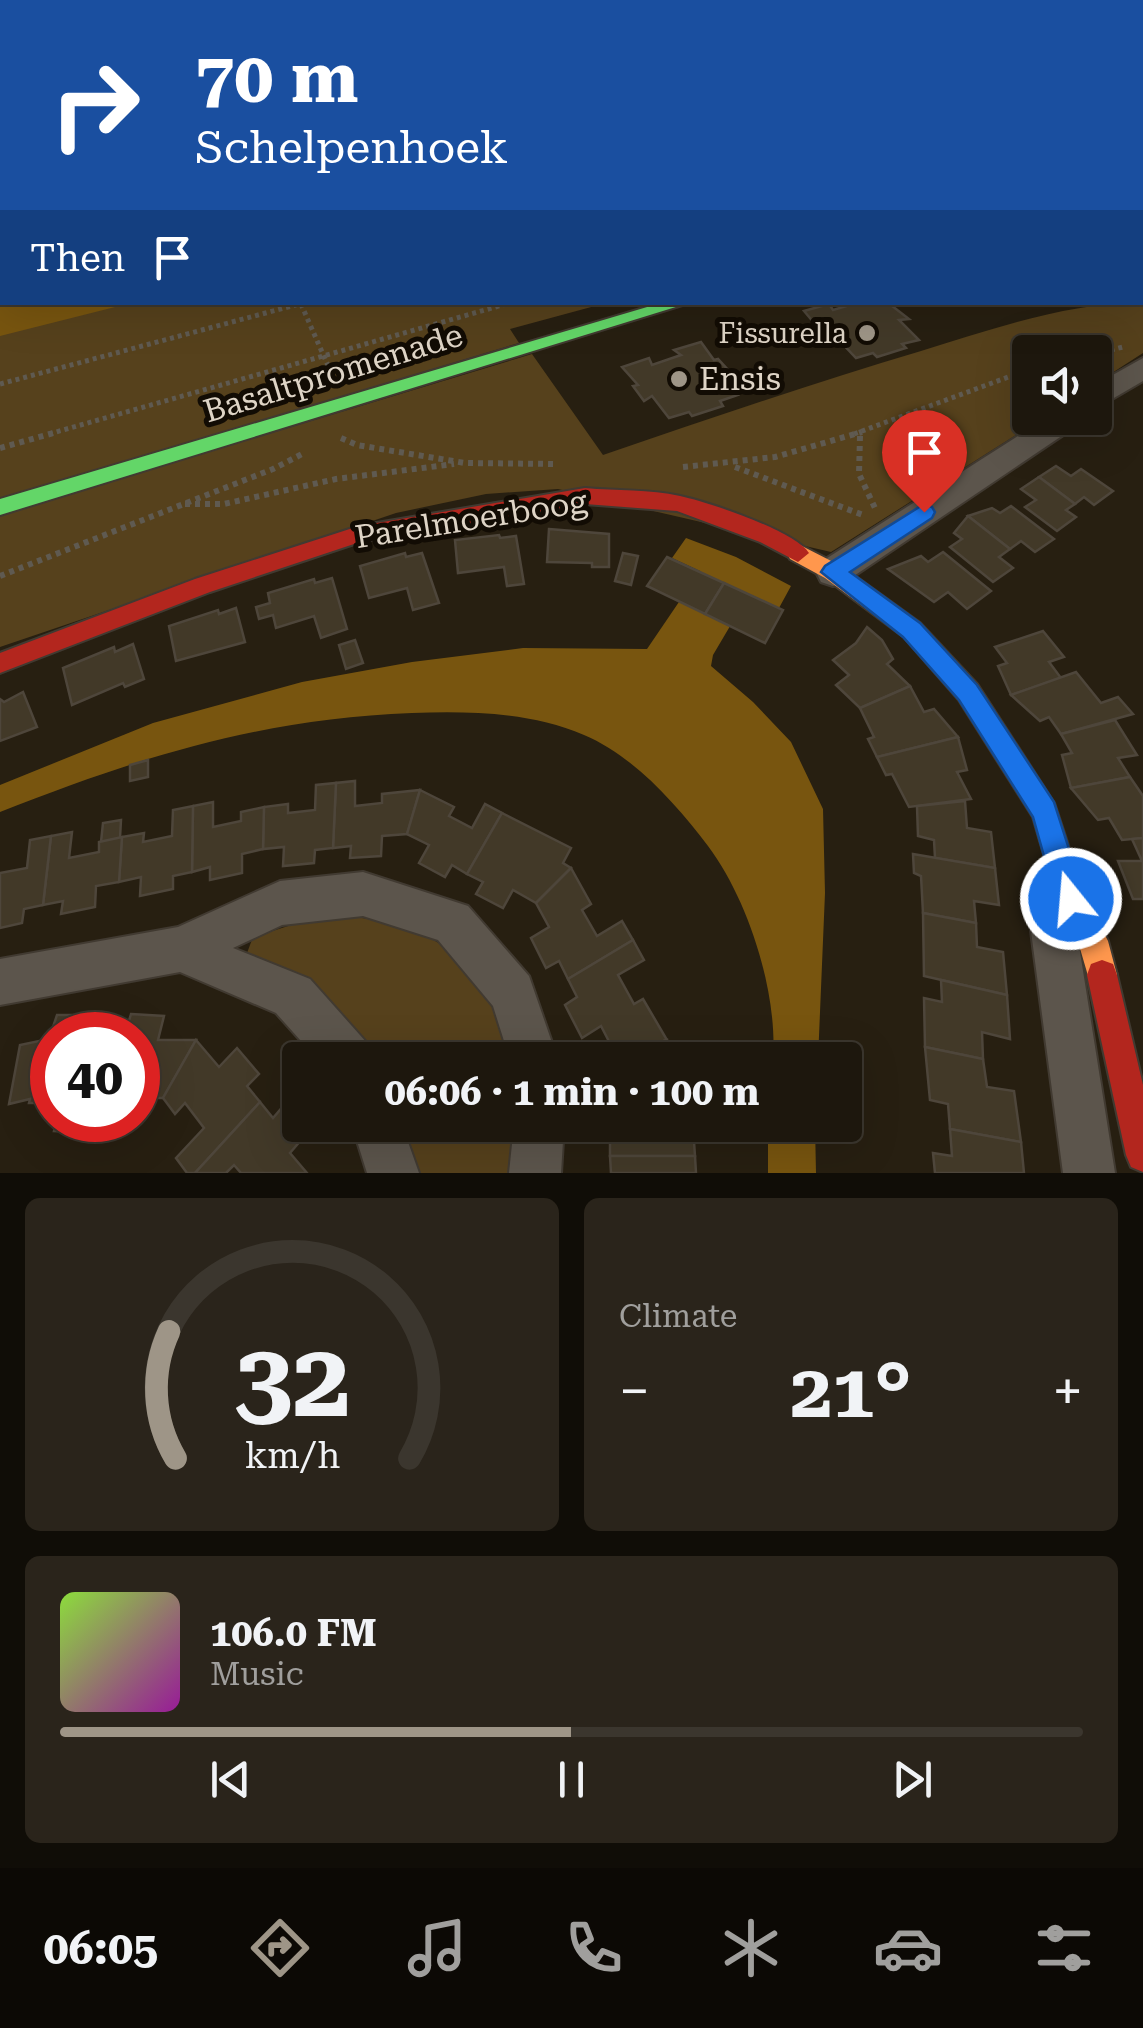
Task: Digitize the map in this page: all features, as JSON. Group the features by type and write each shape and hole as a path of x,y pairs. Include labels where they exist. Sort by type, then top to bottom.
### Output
{"street":[{"name":"Basaltpromenade","path":"0,507 674,305"},
{"path":"1112,388 1143,367"},
{"path":"832,572 1041,435"},
{"name":"Parelmoerboog","path":"0,663 202,585 360,534 585,496 678,503 768,536 832,572 912,630 968,692 1044,812 1071,899 1093,942 1127,1073 1143,1155"},
{"path":"0,982 180,950 280,903 363,894 452,922 512,992 528,1042"},
{"path":"1071,899 1054,931 1088,1173"},
{"path":"180,950 293,996 334,1042"},
{"path":"383,1142 394,1173"},
{"path":"535,1173 538,1142"}],"path":[{"path":"0,384 296,305"},
{"path":"304,305 324,355"},
{"name":"Basaltpromenade","path":"0,448 502,305"},
{"path":"680,466 736,466 860,435 1012,376"},
{"path":"0,576 273,470 336,436 344,404"},
{"path":"860,435 856,455 859,482 896,531"},
{"path":"336,436 357,445 465,463"},
{"path":"182,504 224,504 336,479 465,463 566,464"},
{"path":"736,466 837,502 896,531"}],"shaded area":[{"path":"0,305 599,305 510,329 519,343 0,499"},
{"path":"0,305 123,305 0,336"},
{"path":"1100,305 1143,305 1143,353 1112,373 1112,335 1012,335 1012,435 1016,435 831,552 558,489 486,494 396,513 0,647 0,515 532,354 603,455 801,388 1058,312"},
{"path":"686,538 736,557 791,586 779,608 749,594 713,655 711,666 791,742 823,809 825,893 819,1042 773,1042 771,1005 757,947 736,892 708,846 637,768 602,744 563,727 521,717 455,712 303,723 152,758 0,812 0,785 153,723 302,682 412,662 523,648 647,649 700,571 672,558"},
{"path":"345,916 381,921 436,941 474,976 506,1042 353,1042 298,976 247,953 253,937 301,922"},
{"path":"406,1142 520,1142 517,1173 418,1173"},
{"path":"768,1142 815,1142 816,1173 768,1173"}],"building":[{"name":"Fissurella","path":"825,305 833,310 850,305 891,305 909,319 899,320 919,340 877,357 873,353 856,358 837,338 830,342 804,311"},
{"name":"Ensis","path":"701,342 714,360 718,359 730,372 720,373 738,395 720,401 723,406 692,416 689,412 669,418 652,396 644,401 633,386 638,385 622,367 649,358 652,365 681,355 674,350"},
{"path":"1056,466 1071,476 1081,469 1113,491 1094,505 1084,497 1075,504 1039,477"},
{"path":"1039,477 1075,504 1066,510 1076,517 1057,531 1025,507 1036,500 1021,489"},
{"path":"1011,506 1054,539 1035,552 1021,541 1010,549 968,516 992,508 1000,513"},
{"path":"968,516 1010,549 999,557 1013,568 993,582 950,547 962,539 954,533"},
{"path":"549,529 609,534 609,567 547,562"},
{"path":"516,536 524,584 507,586 504,567 458,573 455,540"},
{"path":"943,552 991,591 967,609 948,592 934,602 888,569 921,556 928,562"},
{"path":"405,553 406,557 422,553 439,603 413,610 407,588 369,598 360,566"},
{"path":"623,553 638,556 631,585 615,581"},
{"path":"667,557 724,583 705,614 647,586"},
{"path":"332,578 347,629 321,638 314,616 276,628 273,615 259,619 256,607 270,603 268,593 314,579 315,583"},
{"path":"724,583 783,610 765,643 705,614"},
{"path":"236,608 245,642 176,661 169,626"},
{"path":"867,627 882,640 893,659 887,664 910,686 860,708 836,685 849,675 833,660 856,643"},
{"path":"1043,631 1064,657 1049,662 1061,678 1011,695 998,666 1007,663 995,647"},
{"path":"355,640 363,663 346,669 339,645"},
{"path":"133,644 144,679 125,687 123,683 72,705 63,668 114,647 115,652"},
{"path":"1076,672 1101,703 1118,697 1133,714 1061,734 1049,717 1040,721 1011,695"},
{"path":"910,686 924,712 934,709 958,737 877,757 868,739 874,737 860,708"},
{"path":"23,692 37,727 0,741 0,699 4,702"},
{"path":"1115,720 1137,755 1118,758 1130,777 1071,788 1062,755 1072,753 1061,734"},
{"path":"958,737 967,770 957,772 971,799 909,807 892,774 886,775 877,757"},
{"path":"148,760 148,777 130,781 130,765"},
{"path":"1130,777 1143,796 1143,838 1122,840 1109,818 1098,820 1071,788"},
{"path":"355,781 355,806 382,803 382,794 420,790 407,834 382,836 381,856 350,858 351,846 333,848 336,783"},
{"path":"336,783 333,848 315,850 314,863 283,866 284,847 263,849 264,807 288,804 288,813 315,810 316,785"},
{"path":"420,790 454,807 449,816 472,828 485,804 502,813 467,874 452,865 445,877 419,863 429,845 407,834"},
{"path":"965,801 967,828 991,832 995,868 935,858 934,840 918,836 917,806"},
{"path":"213,802 213,827 241,821 241,812 264,807 263,849 242,854 242,873 210,880 210,867 192,872 193,806"},
{"path":"193,806 192,872 173,876 173,889 140,896 141,877 119,882 122,837 144,833 143,842 172,836 173,810"},
{"path":"502,813 571,848 563,863 571,868 536,903 513,890 503,908 476,894 483,882 467,874"},
{"path":"121,820 120,838 101,842 103,823"},
{"path":"72,832 69,858 99,852 99,842 122,837 119,882 96,886 95,907 61,914 63,901 43,905 51,836"},
{"path":"51,836 43,905 24,909 22,923 0,928 0,873 27,868 30,840"},
{"path":"1143,838 1143,899 1133,899 1118,861 1142,861 1132,839"},
{"path":"913,854 995,868 999,905 974,901 976,923 923,913 921,876 914,873"},
{"path":"571,868 591,904 582,910 597,936 622,921 633,940 568,979 559,961 546,968 531,938 549,927 536,903"},
{"path":"923,913 976,923 977,947 1003,952 1007,995 924,976"},
{"path":"633,940 644,960 618,975 634,1004 643,999 667,1040 609,1042 601,1026 582,1038 565,1005 577,997 568,979"},
{"path":"941,980 1007,995 1010,1039 982,1032 983,1059 925,1047 924,998 942,1002"},
{"path":"160,1040 196,1040 163,1098"},
{"path":"196,1040 219,1067 237,1048 259,1074 247,1086 260,1102 195,1173 187,1173 176,1158 204,1128 185,1103 175,1114 163,1098"},
{"path":"30,1043 30,1099 9,1104 20,1045"},
{"path":"925,1047 983,1059 987,1087 1014,1091 1021,1142 950,1129 948,1104 930,1100"},
{"path":"260,1102 273,1118 282,1108 282,1142 299,1142 290,1153 307,1173 241,1173 234,1165 226,1173 195,1173"},
{"path":"950,1129 1021,1142 1024,1173 935,1173 933,1153 952,1156"},
{"path":"610,1142 694,1142 695,1156 610,1156"},
{"path":"610,1156 695,1156 696,1173 611,1173"}],"traffic: fast":[{"path":"0,507 674,305"}],"traffic: slow":[{"path":"798,553 833,572 912,630 968,692 1045,812 1071,899 1093,941 1102,975"}],"traffic: jam":[{"path":"0,663 203,585 359,534 585,496 678,503 768,536 798,553"},
{"path":"1102,975 1143,1155"}],"place":[{"name":"Fissurella","path":"867,333"},
{"name":"Ensis","path":"679,379"}],"route":[{"path":"924,512 832,572 912,630 968,692 1044,812 1071,899"}]}
